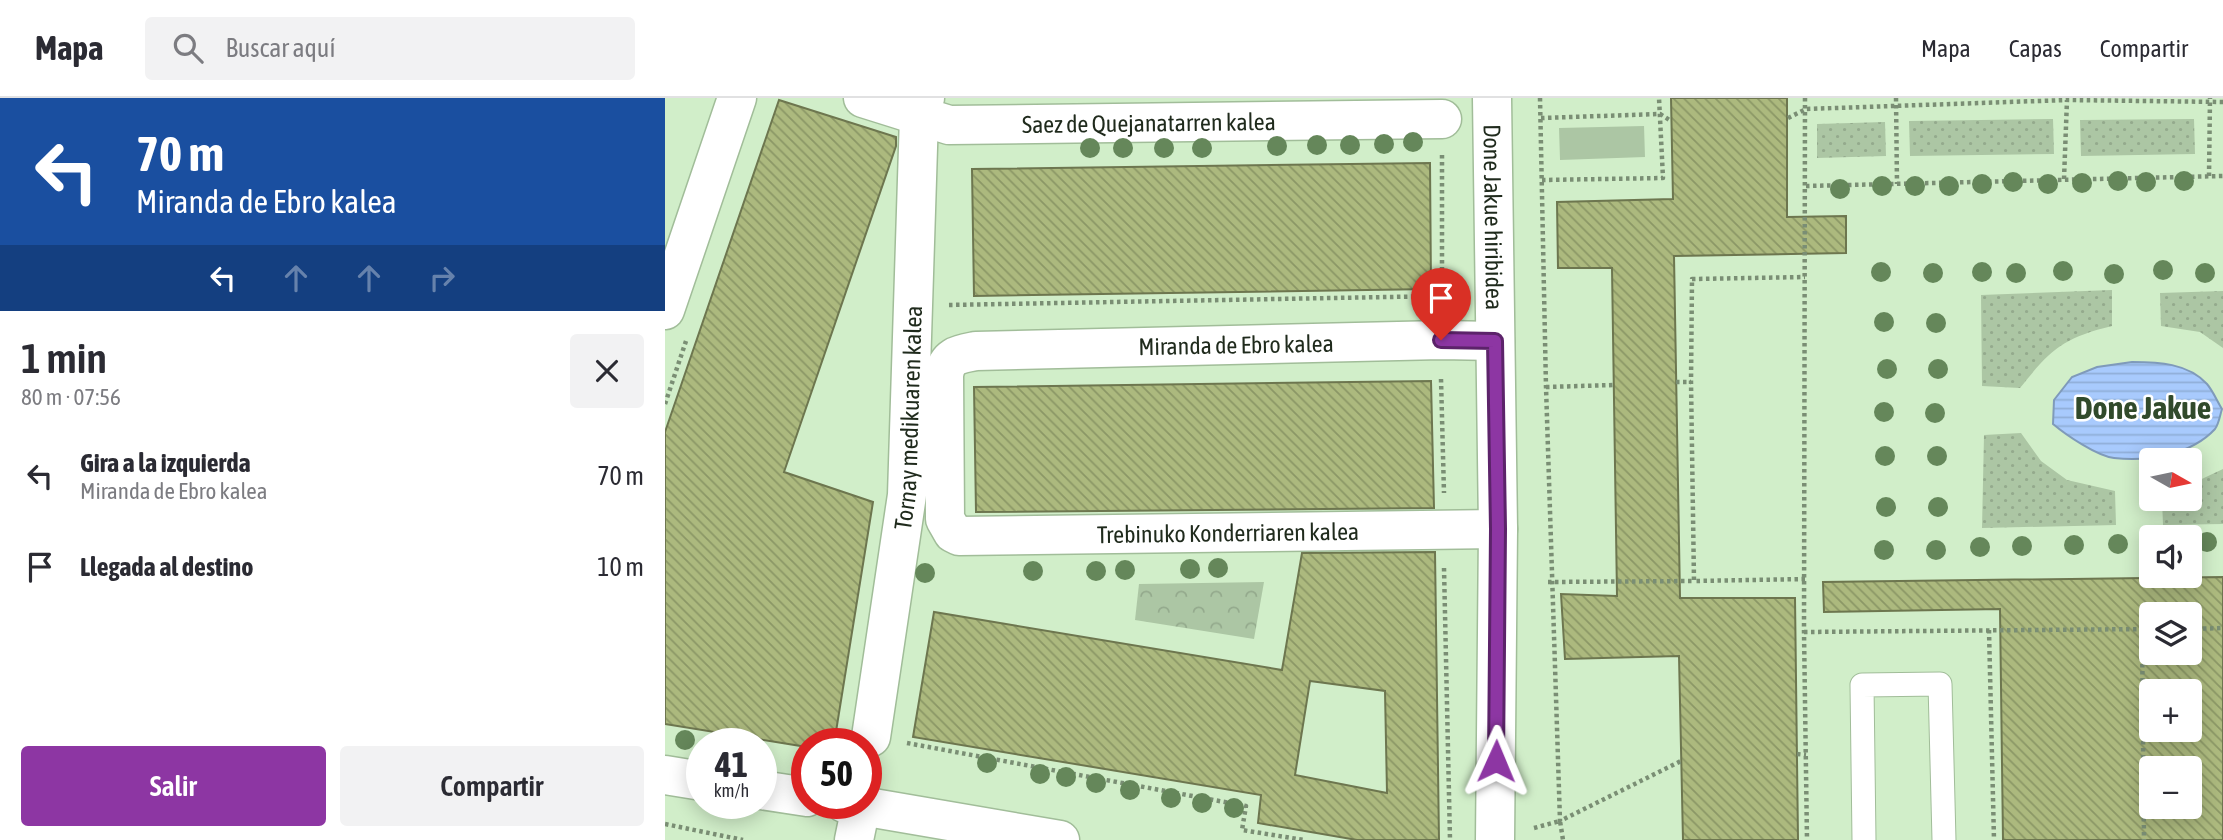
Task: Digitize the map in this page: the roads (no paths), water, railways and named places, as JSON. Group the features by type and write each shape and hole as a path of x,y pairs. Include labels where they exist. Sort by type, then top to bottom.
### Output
{"street":[{"path":"665,310 737,98"},
{"name":"Saez de Quejanatarren kalea","path":"863,98 922,107 949,125 1442,119"},
{"name":"Done Jakue hiribidea","path":"1492,98 1498,529 1495,840"},
{"name":"Tornay medikuaren kalea","path":"872,728 907,495 912,306 922,107"},
{"name":"Miranda de Ebro kalea","path":"977,351 1427,340 1495,341"},
{"name":"Tornay medikuaren kalea","path":"959,536 953,533 945,519 944,374 949,359 977,351"},
{"name":"Trebinuko Konderriaren kalea","path":"959,536 1498,529"},
{"path":"665,775 686,778"},
{"path":"879,819 1061,840"}],"lane":[{"path":"1864,840 1862,685 1940,684 1944,840"}],"water":[{"path":"2152,362 2191,372 2209,387 2222,409 2215,429 2188,448 2139,448 2139,459 2114,458 2091,449 2053,424 2054,400 2072,377 2097,367"}],"district":[{"name":"Done Jakue","path":"2143,407"}]}
